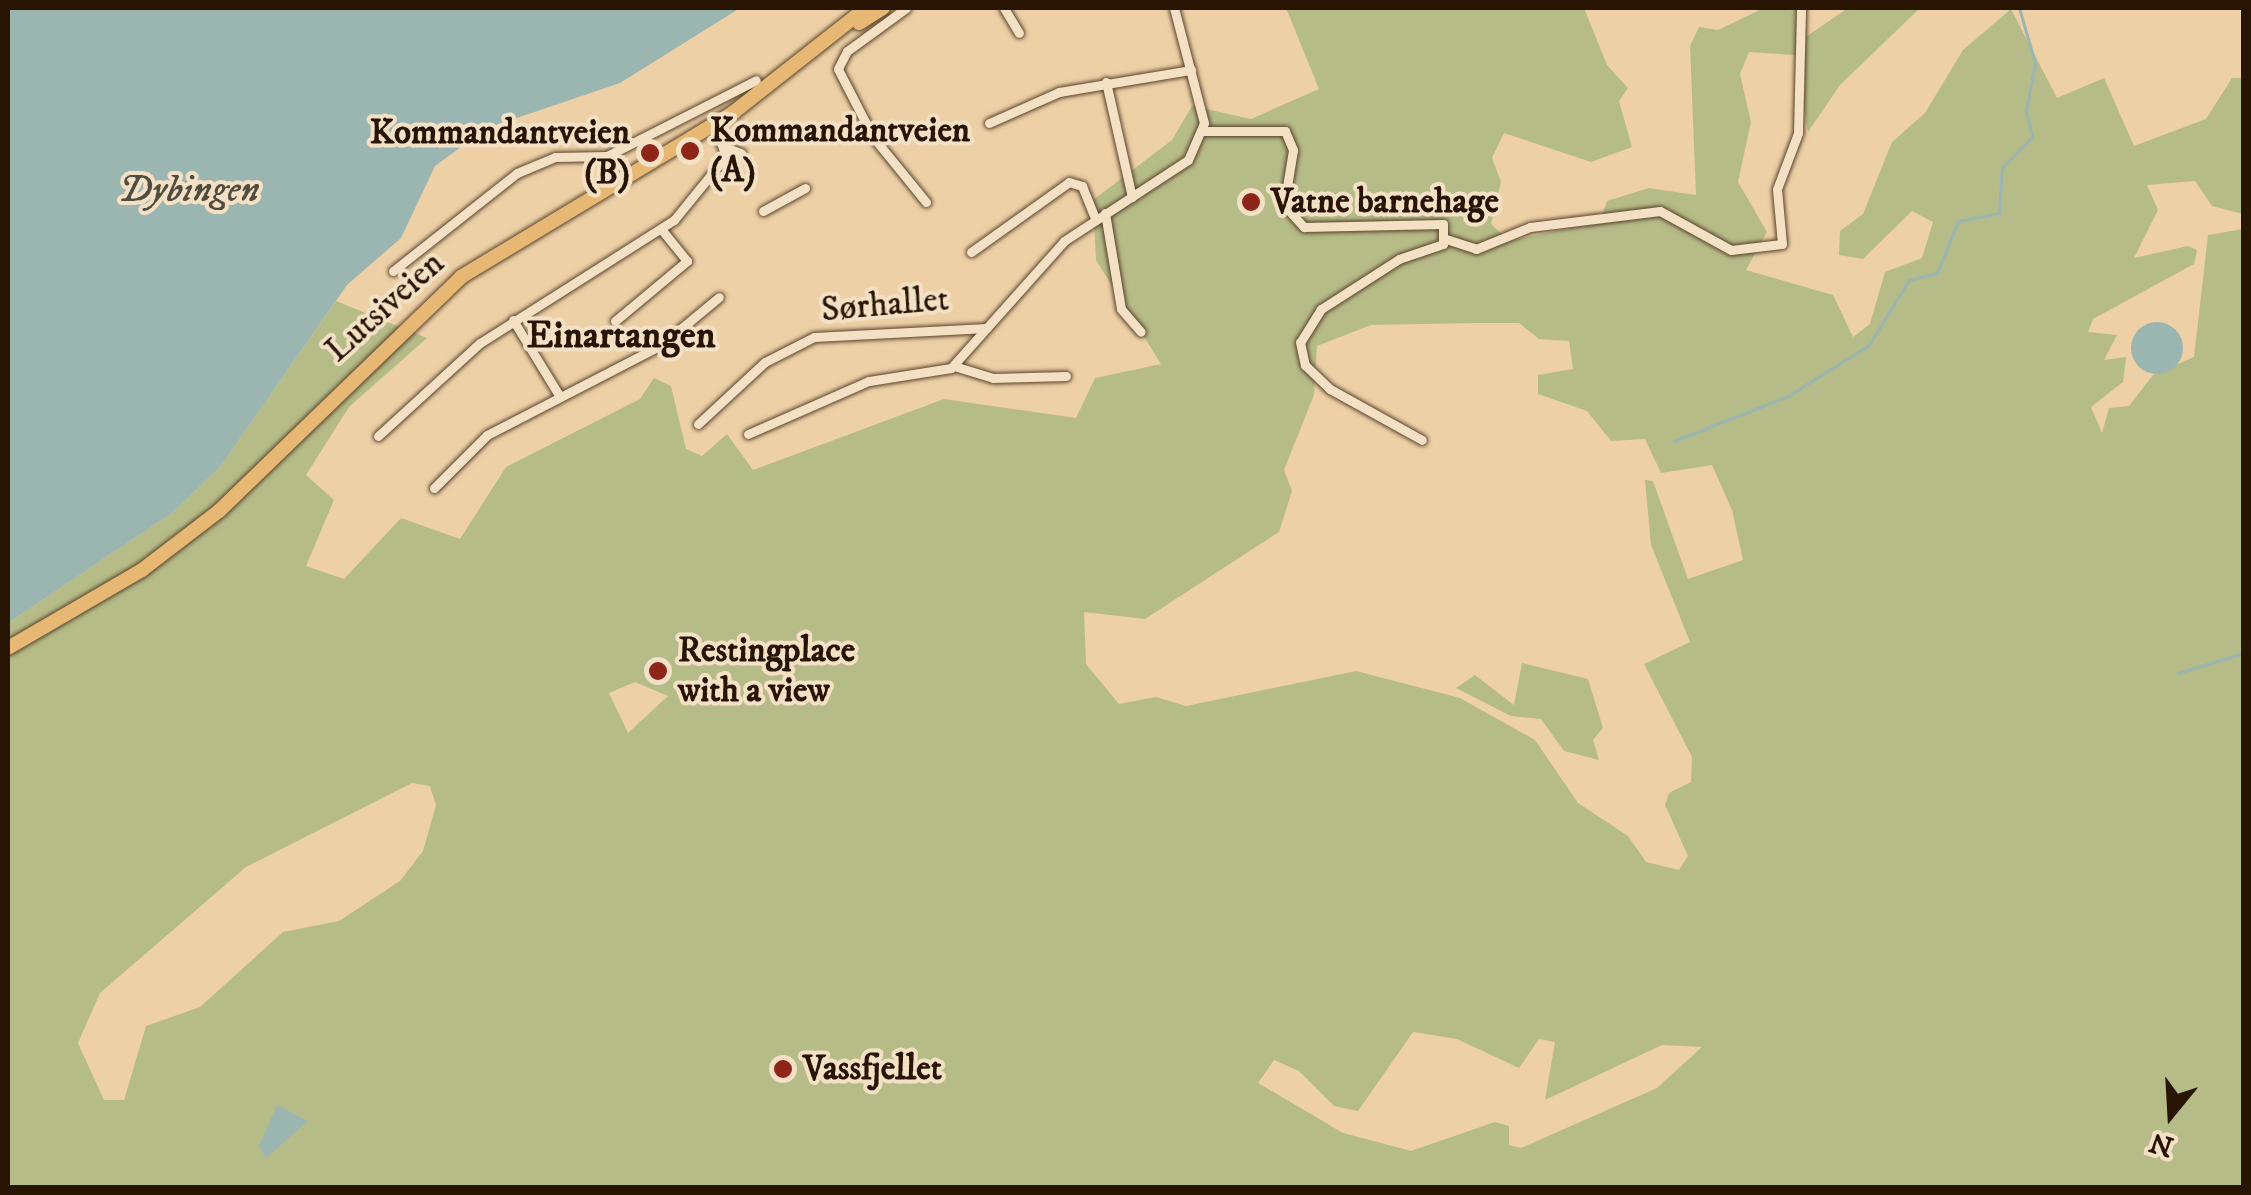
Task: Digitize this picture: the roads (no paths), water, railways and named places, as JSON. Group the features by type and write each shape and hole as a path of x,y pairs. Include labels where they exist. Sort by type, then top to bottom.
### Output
{"main road":[{"name":"Lutsiveien","path":"8,648 176,544 440,293 714,124 828,41 866,8"},
{"name":"Lutsiveien","path":"828,41 883,8"}],"street":[{"path":"906,8 846,52 838,69 873,137 926,202"},
{"path":"1004,8 1019,34"},
{"path":"954,366 1100,215 1183,165 1204,131 1174,8"},
{"path":"1204,131 1285,131 1293,150 1284,205 1304,226 1430,219 1446,239 1476,249 1530,227 1660,211 1731,250 1782,244 1777,189 1798,133 1801,8"},
{"path":"989,123 1044,96 1191,70"},
{"path":"393,271 517,173 554,157 608,156 756,80"},
{"path":"1106,82 1132,197"},
{"path":"714,124 727,148 741,153"},
{"path":"378,436 513,320 662,230 712,178 727,148"},
{"path":"608,156 616,181"},
{"path":"971,252 1069,182 1082,186 1100,215 1121,309 1141,332"},
{"path":"763,211 806,188"},
{"path":"615,321 687,261 662,230"},
{"path":"1422,440 1330,389 1305,364 1300,342 1320,310 1446,239"},
{"path":"434,488 487,435 670,340 719,297"},
{"path":"513,320 560,395"},
{"name":"Sørhallet","path":"698,424 766,362 814,337 987,328"},
{"path":"748,434 869,381 954,366 993,378 1066,376"}],"water":[{"name":"Dybingen","path":"8,8 740,8 620,83 487,128 435,166 401,238 347,285 220,467 172,513 8,623"},
{"path":"2157,322 2176,329 2183,348 2176,367 2157,374 2138,367 2131,348 2138,329"},
{"path":"277,1105 308,1121 266,1158 259,1146"}],"waterway":[{"path":"1674,441 1788,396 1869,345 1909,280 1937,273 1958,221 1999,213 2002,168 2032,137 2026,111 2035,63 2019,8"},
{"path":"2178,673 2244,653"}],"place":[{"name":"Kommandantveien (A)","path":"690,151"},
{"name":"Kommandantveien (B)","path":"650,153"},
{"name":"Vatne barnehage","path":"1251,202"},
{"name":"Restingplace with a view","path":"658,671"},
{"name":"Vassfjellet","path":"783,1069"}],"district":[{"name":"Einartangen","path":"621,337"}]}
